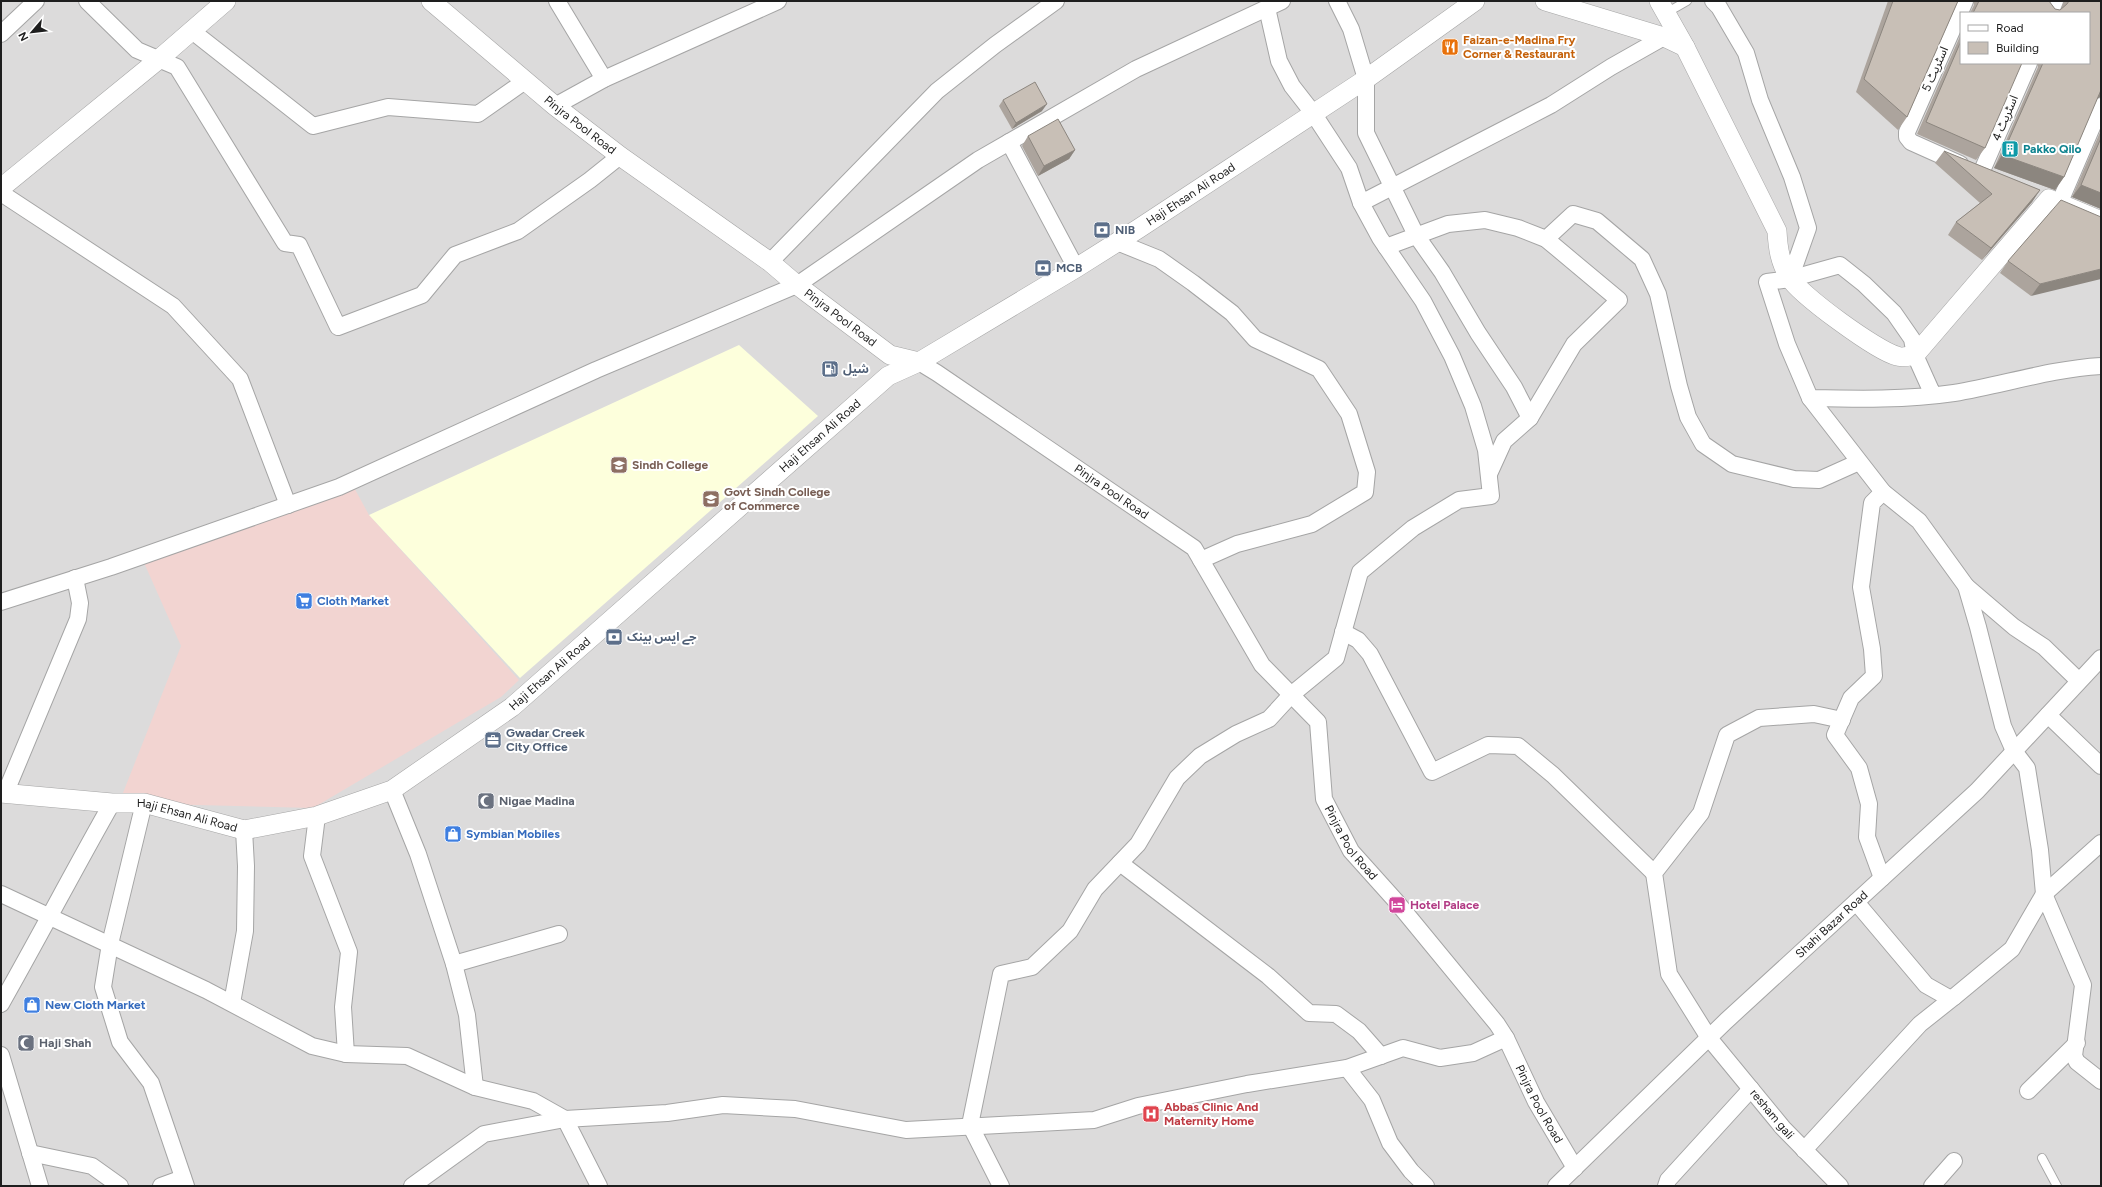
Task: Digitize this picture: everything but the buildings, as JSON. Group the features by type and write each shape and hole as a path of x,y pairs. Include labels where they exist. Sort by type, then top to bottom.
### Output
{"street":[{"path":"1,34 36,1"},
{"path":"87,1 137,50 177,67 285,243 299,245 338,327 422,295 455,255 518,231 620,156"},
{"path":"1,188 158,60 226,1"},
{"name":"Pinjra Pool Road","path":"431,1 555,106 620,156 770,262 797,285 890,355 919,362 1194,548 1262,665 1318,722 1324,799 1351,851 1395,900 1497,1024 1506,1038 1536,1102 1576,1168"},
{"path":"557,1 604,79"},
{"path":"555,106 604,79 778,1"},
{"path":"770,262 938,91 996,45 1056,1"},
{"path":"1,602 339,487 596,370 797,285 978,160 1136,69 1282,1"},
{"path":"1337,1 1351,29 1366,79 1366,133 1383,166 1391,187 1416,235 1442,272 1478,333 1514,388 1530,418"},
{"name":"Haji Ehsan Ali Road","path":"3,794 112,803 144,804 244,830 317,816 392,790 512,707 888,376 919,362 1117,242 1366,79 1475,1"},
{"path":"1545,1 1664,37 1685,47"},
{"path":"1713,1 1719,7 1746,53 1760,100 1792,177 1808,228 1790,278"},
{"name":"اسٹریٹ 5","path":"1960,12 1965,1"},
{"path":"2050,12 2056,1"},
{"path":"1663,7 1685,47 1777,231 1778,254 1790,278 1820,308 1882,350 1898,357 1915,356 2048,199 2101,106"},
{"path":"1001,1186 970,1125 1001,974 1032,967 1070,931 1095,889 1138,844 1177,778 1200,756 1236,734 1269,719 1291,695 1336,658 1342,632 1360,572 1413,528 1459,500 1491,496 1486,450 1475,414 1452,356 1423,301 1386,248 1361,203 1349,168 1313,113 1292,86 1279,61 1267,8"},
{"name":"اسٹریٹ 5","path":"1960,12 1907,132 1907,137 1911,142 1988,176"},
{"path":"192,31 313,126 388,107 478,114 525,81"},
{"path":"1361,203 1551,105 1611,67 1664,37"},
{"name":"اسٹریٹ 4","path":"1988,176 2029,64"},
{"path":"1009,142 1076,268"},
{"path":"1,193 173,306 240,379 288,505"},
{"path":"2048,199 2101,221"},
{"path":"1546,239 1573,214 1597,221 1642,259 1658,294 1678,386 1688,416 1703,444 1732,464 1794,478 1819,480 1859,462"},
{"path":"1386,248 1416,235 1448,224 1485,220 1518,228 1546,239 1619,300 1574,344 1530,418 1504,441 1489,474"},
{"path":"1117,242 1159,259 1232,313 1255,339 1319,370 1349,414 1367,472 1365,492 1312,524 1237,544 1201,560"},
{"path":"1933,395 1915,356 1912,339 1894,313 1864,284 1840,265 1790,278 1767,282 1786,344 1810,398 1859,462 1883,492 1919,521 1966,586 2014,627 2044,647 2079,681"},
{"path":"1810,398 1882,400 1954,393 2050,372 2101,366"},
{"path":"1882,878 1867,837 1869,804 1859,768 1835,736 1851,698 1874,676 1872,649 1861,587 1872,503 1883,492"},
{"path":"3,794 78,620 80,603 75,578"},
{"path":"1966,586 2003,726 2014,751 2028,768 2040,850 2044,894 2082,985 2077,1042 2074,1056 2077,1062 2101,1081"},
{"path":"1342,632 1358,640 1370,654 1432,772 1488,745 1518,746 1553,775 1654,873 1701,813 1727,735 1759,718 1814,714 1842,720"},
{"name":"Shahi Bazar Road","path":"1556,1186 1709,1038 1977,791 2101,658"},
{"path":"2048,715 2101,766"},
{"path":"392,790 418,854 454,964 467,1015 475,1087"},
{"path":"1,1004 51,917 60,895 112,803"},
{"path":"144,804 110,944 103,987 120,1042 151,1083 185,1182 161,1186"},
{"path":"317,816 312,856 349,952 343,1007 346,1054"},
{"path":"232,1003 245,931 246,866 244,830"},
{"path":"1804,1150 1920,1024 2012,949 2044,894 2101,843"},
{"path":"1120,863 1268,976 1309,1013 1336,1014 1360,1031 1381,1056"},
{"name":"resham gali","path":"1654,873 1669,974 1709,1038 1804,1150 1840,1186"},
{"path":"1,894 110,944 232,1003 312,1046 346,1054 407,1056 475,1087 533,1101 565,1119 599,1186"},
{"path":"1856,902 1926,985 1946,998 1954,997"},
{"path":"454,964 559,934"},
{"path":"412,1186 484,1134 565,1119 667,1113 723,1106 795,1109 906,1130 970,1125 1094,1120 1138,1106 1247,1084 1347,1068 1403,1048 1440,1058 1472,1053 1506,1038"},
{"path":"2028,1091 2077,1042"},
{"path":"1,1055 40,1186"},
{"path":"1347,1068 1372,1100 1390,1143 1411,1172 1426,1186"},
{"path":"1666,1186 1668,1180 1752,1090"},
{"path":"30,1153 92,1166 120,1186"},
{"path":"1932,1186 1954,1162"}],"lane":[{"path":"1663,7 1687,1"},
{"path":"2042,1158 2056,1186"}],"shaded area":[{"path":"1,1 2101,1 2101,1186 1,1186"},
{"name":"Sindh College","path":"739,345 818,416 520,678 369,515"},
{"name":"Cloth Market","path":"351,482 369,515 519,680 501,697 313,808 119,803 181,646 141,556"}],"place":[{"name":"Faizan-e-Madina Fry Corner & Restaurant","path":"1450,47"},
{"name":"Pakko Qilo","path":"2010,149"},
{"name":"NIB","path":"1102,230"},
{"name":"MCB","path":"1043,268"},
{"name":"شیل","path":"830,369"},
{"name":"Sindh College","path":"619,465"},
{"name":"Govt Sindh College of Commerce","path":"711,499"},
{"name":"Cloth Market","path":"304,601"},
{"name":"جے ایس بینک","path":"614,637"},
{"name":"Gwadar Creek City Office","path":"493,740"},
{"name":"Nigae Madina","path":"486,801"},
{"name":"Symbian Mobiles","path":"453,834"},
{"name":"Hotel Palace","path":"1397,905"},
{"name":"New Cloth Market","path":"32,1005"},
{"name":"Haji Shah","path":"26,1043"},
{"name":"Abbas Clinic And Maternity Home","path":"1151,1114"}]}
